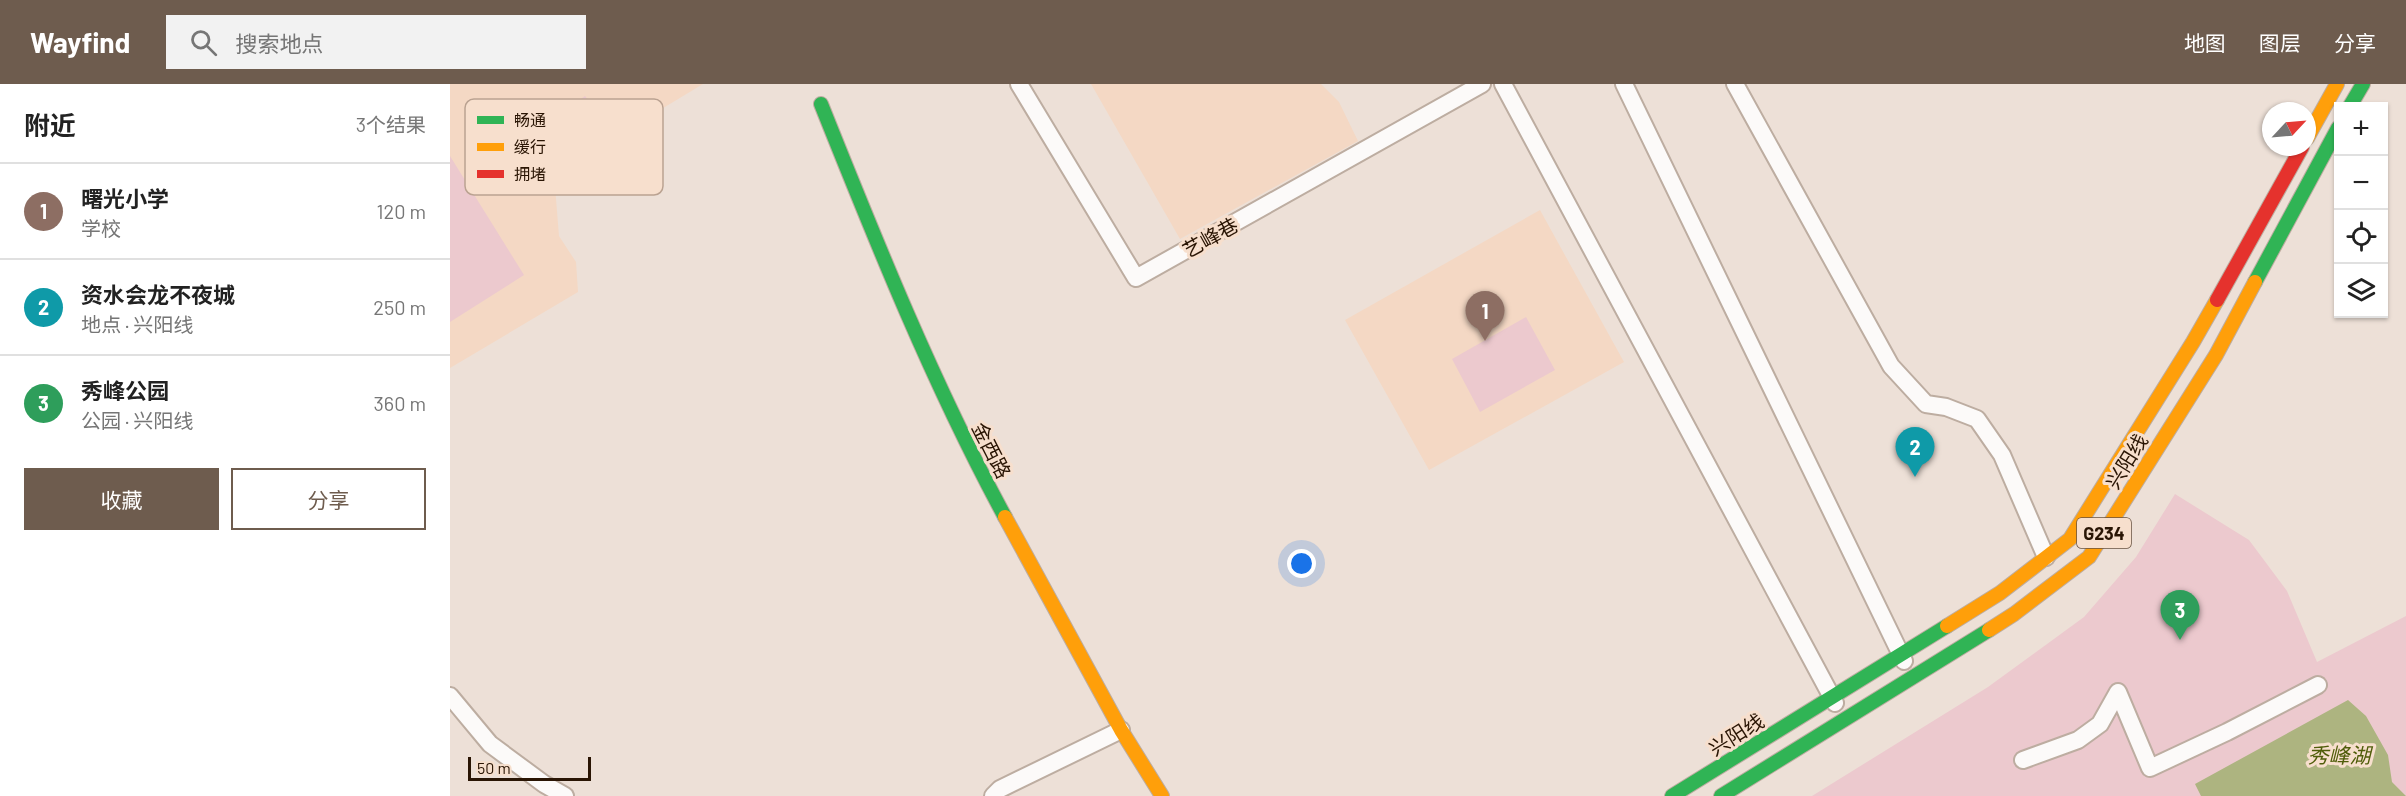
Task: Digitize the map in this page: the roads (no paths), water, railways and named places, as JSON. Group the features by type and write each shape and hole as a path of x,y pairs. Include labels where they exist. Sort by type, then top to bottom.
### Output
{"main road":[{"path":"2316,122 2337,84"},
{"path":"2352,102 2362,84"},
{"name":"金西路","path":"821,104 891,276 966,444 1121,730 1162,796"},
{"name":"兴阳线","path":"1721,796 2014,615 2089,556 2216,356 2334,135"},
{"name":"兴阳线","path":"1672,796 2000,593 2070,539 2181,362 2297,156"}],"street":[{"name":"艺峰巷","path":"1019,84 1136,278 1482,84"},
{"path":"1503,84 1844,720"},
{"path":"1624,84 1912,678"},
{"path":"1735,84 1891,366 1926,404 1946,407 1977,419 2002,455 2046,557"},
{"path":"2023,760 2078,740 2100,724 2118,692 2150,768 2228,732 2318,685"},
{"path":"450,696 490,744 544,784 566,796"},
{"path":"993,796 1000,789 1121,730"}],"water":[{"name":"秀峰湖","path":"2348,700 2366,716 2388,755 2392,782 2406,796 2201,796 2195,784"}],"place":[{"name":"曙光小学","path":"1485,341"},
{"name":"资水会龙不夜城","path":"1915,477"},
{"name":"秀峰公园","path":"2180,640"}]}
